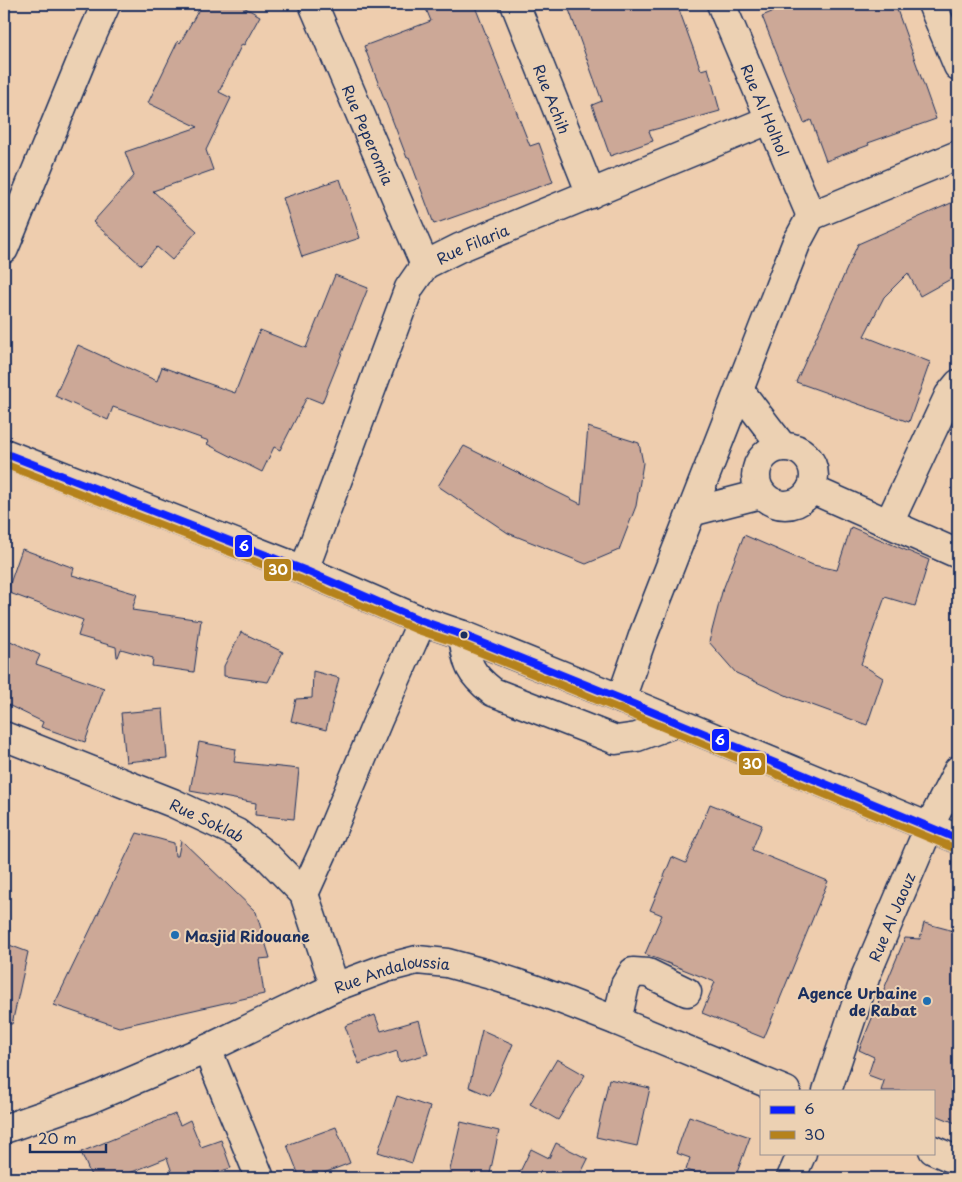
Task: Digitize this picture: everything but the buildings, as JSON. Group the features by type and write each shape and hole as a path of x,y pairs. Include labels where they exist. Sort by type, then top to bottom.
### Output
{"street":[{"path":"4,249 106,4"},
{"name":"Rue Peperomia","path":"313,4 425,265"},
{"name":"Rue Achih","path":"515,4 591,194"},
{"name":"Rue Al Holhol","path":"721,4 811,216"},
{"path":"932,4 958,66"},
{"name":"Rue Filaria","path":"304,570 409,288 425,265 459,248 769,120"},
{"path":"621,699 644,633 796,244 811,216 958,155"},
{"path":"889,523 949,395 958,384"},
{"path":"740,391 782,446"},
{"path":"782,446 800,450 812,463 814,481 811,489 797,503 778,505 761,494 756,485 755,474 758,464 768,452 782,446"},
{"path":"4,453 304,570 422,621 621,699 958,839"},
{"path":"811,489 958,554"},
{"path":"691,512 761,494"},
{"path":"304,894 324,852 378,720 422,621"},
{"path":"463,636 466,660 477,679 493,692 616,740 637,737 675,723"},
{"name":"Rue Soklab","path":"4,736 173,803 237,833 267,856 304,894 335,986"},
{"name":"Rue Al Jaouz","path":"827,1090 866,975 929,827 958,770"},
{"name":"Rue Andaloussia","path":"4,1129 90,1098 207,1048 335,986 386,968 417,960 447,963 508,981 617,1021 784,1090"},
{"path":"617,1021 624,985 633,972 648,973 687,992"},
{"path":"207,1048 260,1178"},
{"path":"934,1150 958,1160"},
{"path":"791,1178 802,1154"}],"transit line":[{"name":"6","path":"4,453 304,570 422,621 463,635 621,699 958,839"},
{"name":"30","path":"4,464 300,579 418,630 460,644 954,848"}],"place":[{"name":"Masjid Ridouane","path":"175,935"},
{"name":"Agence Urbaine de Rabat","path":"927,1001"}]}
